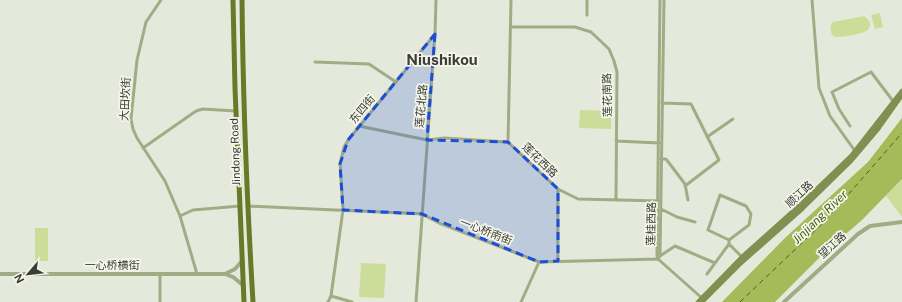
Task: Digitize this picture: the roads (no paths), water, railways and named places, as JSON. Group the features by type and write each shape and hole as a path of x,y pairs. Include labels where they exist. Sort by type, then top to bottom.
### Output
{"main road":[{"name":"Jindong Road","path":"232,0 244,302"},
{"name":"Jindong Road","path":"242,0 242,89 253,302"},
{"name":"顺江路","path":"703,300 742,257 800,206 855,151 902,90"},
{"name":"顺江路","path":"698,302 703,300 741,263 802,209 850,162 878,129 902,95"},
{"path":"242,260 250,259"},
{"path":"244,294 252,293"}],"street":[{"name":"大田坎街","path":"160,0 146,22 137,60 131,119 133,129 143,148 165,181 180,216 197,274"},
{"name":"莲花北路","path":"416,302 435,34 436,0"},
{"path":"508,142 511,0"},
{"path":"586,15 587,0"},
{"name":"莲桂西路","path":"659,258 661,209 659,200 660,0"},
{"name":"莲桂西路","path":"660,103 664,0"},
{"path":"812,0 819,88 830,116 855,151"},
{"name":"莲花南路","path":"511,27 575,28 591,32 609,49 617,72 616,199"},
{"name":"东四街","path":"328,302 331,296 343,210 340,164 348,140 435,34"},
{"path":"315,62 369,64 396,82"},
{"path":"850,126 839,109 832,92 871,72 893,101"},
{"path":"660,103 691,104 719,160 685,186"},
{"path":"143,148 196,111 203,109 236,111"},
{"path":"707,137 733,119"},
{"name":"莲花西路","path":"359,126 427,140 444,138 508,142 558,189 578,199 659,200"},
{"path":"616,141 660,143"},
{"name":"莲桂西路","path":"659,258 657,256 661,159 660,143"},
{"path":"661,159 666,159 685,184 688,200"},
{"path":"558,189 558,261"},
{"path":"720,195 746,206 750,214 749,225 729,240 708,230 720,195"},
{"path":"180,216 193,210 240,206"},
{"name":"一心桥南街","path":"248,206 422,214 439,223 539,262 659,258"},
{"path":"661,209 677,217 695,222"},
{"name":"望江路","path":"784,302 858,234 870,226 902,222"},
{"path":"707,274 729,244 729,240"},
{"path":"729,244 742,257"},
{"path":"703,300 659,258 675,246 715,263"},
{"path":"225,274 235,269 242,260"},
{"path":"520,302 539,262"},
{"name":"一心桥横街","path":"0,274 225,274"},
{"path":"160,274 160,302"},
{"path":"225,274 233,277 244,286"},
{"path":"331,296 352,302"}],"water":[{"name":"Jinjiang River","path":"902,118 902,179 862,220 825,252 775,302 722,302 786,237 868,162"}],"district":[{"name":"Niushikou","path":"442,59"}]}
